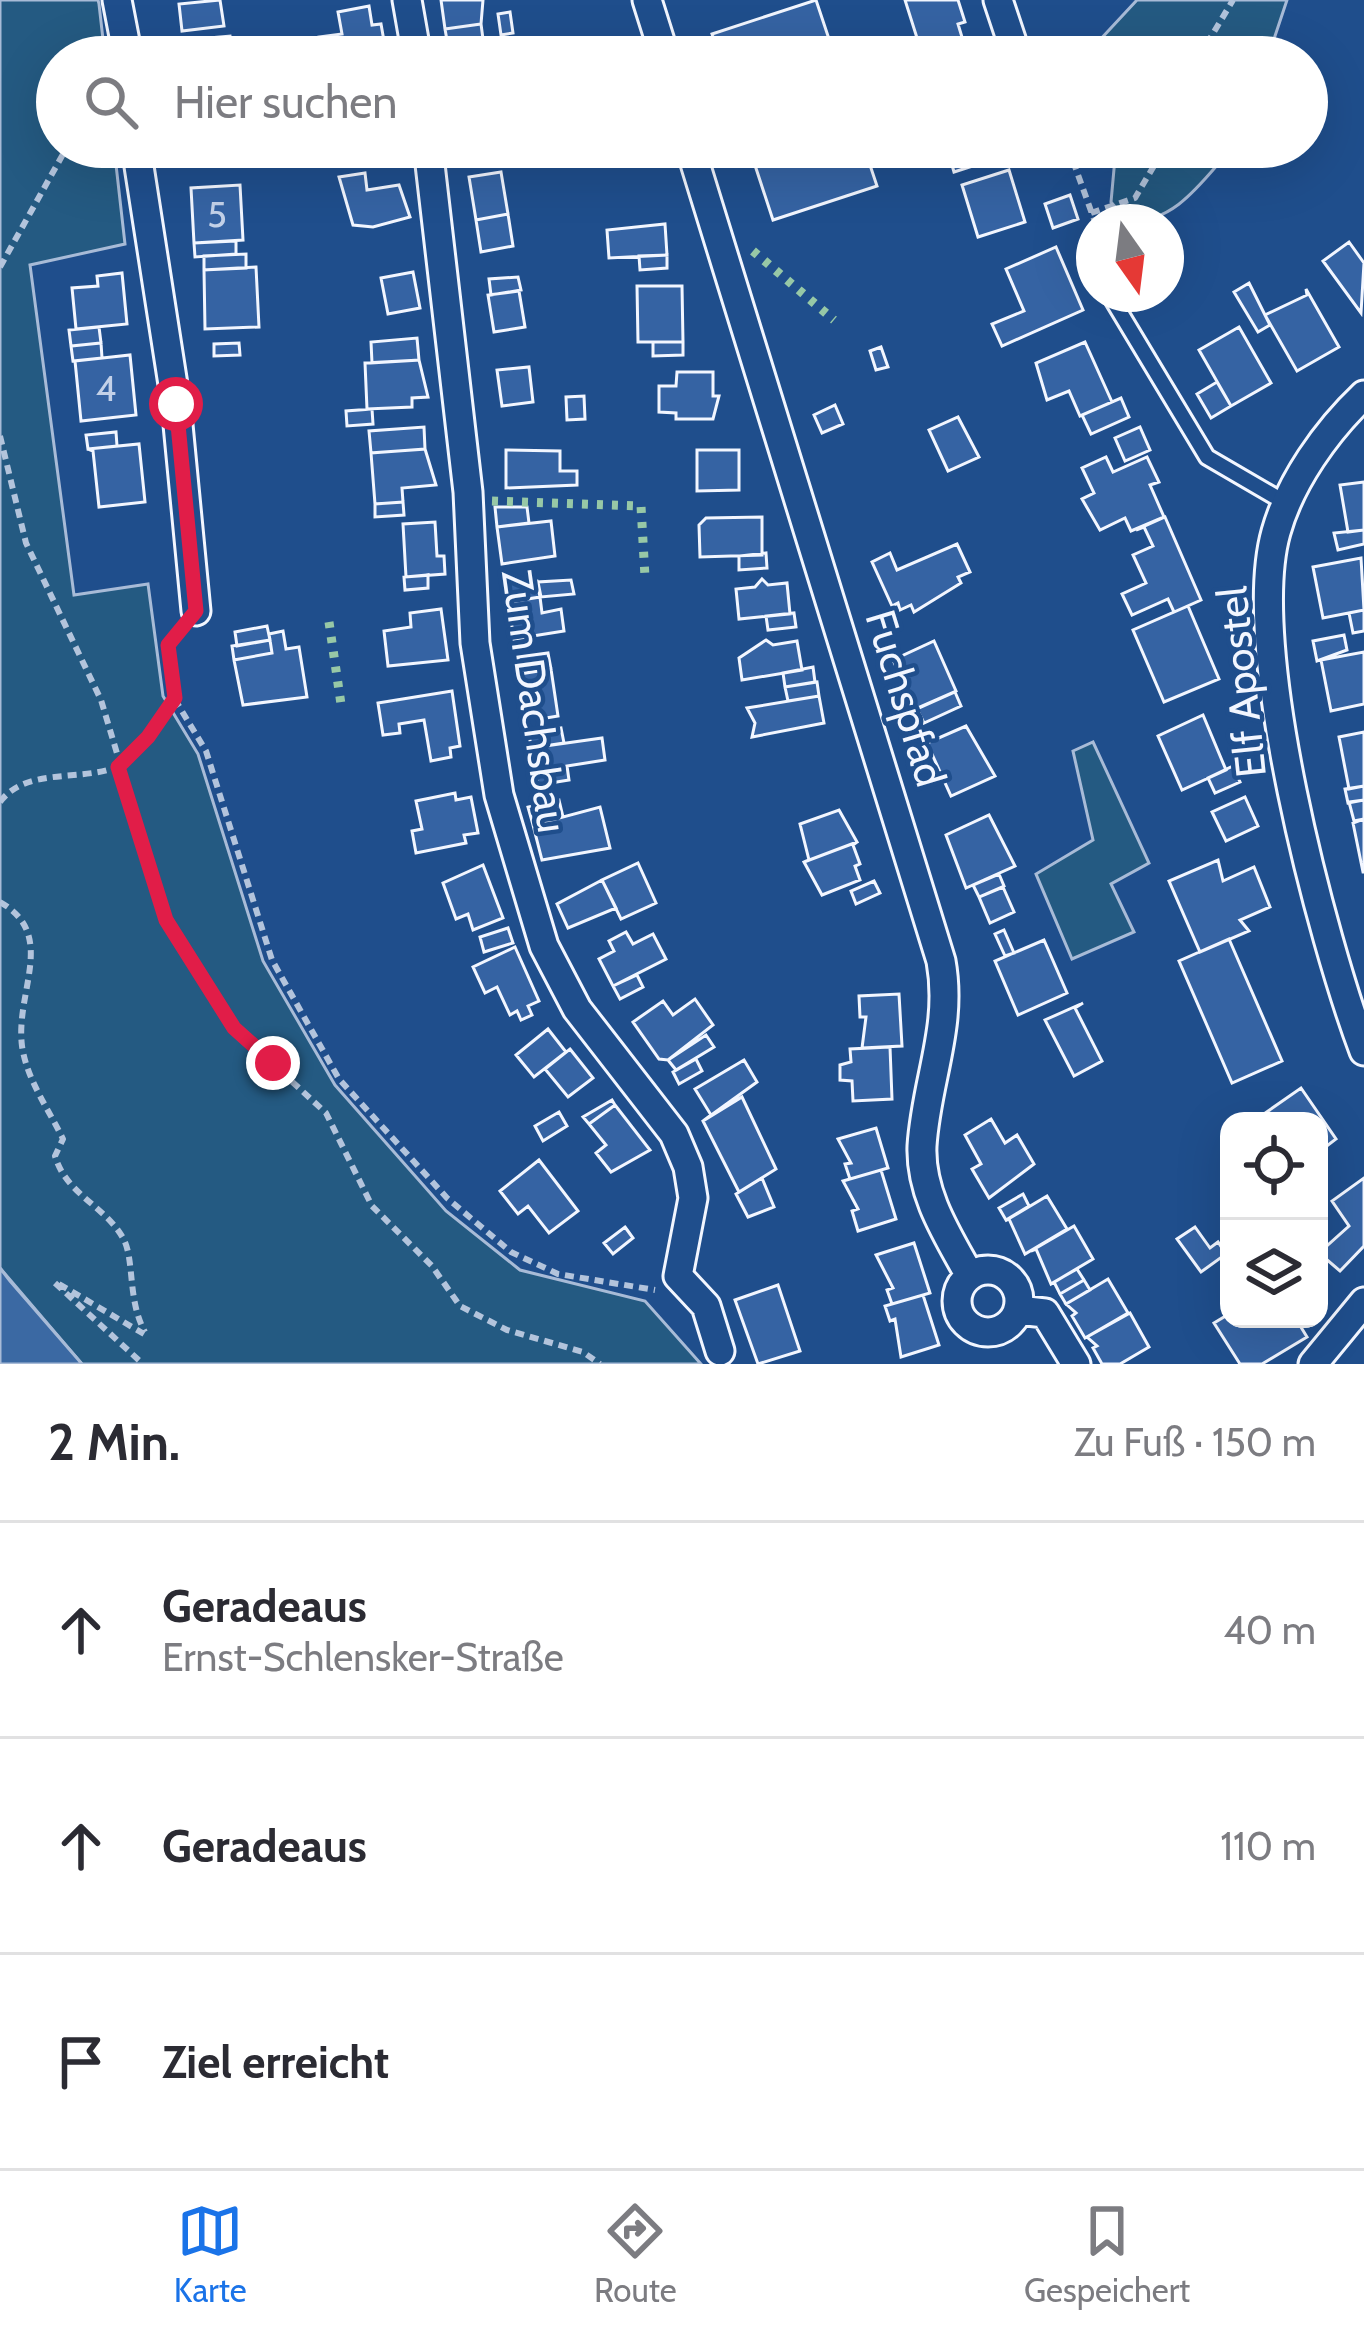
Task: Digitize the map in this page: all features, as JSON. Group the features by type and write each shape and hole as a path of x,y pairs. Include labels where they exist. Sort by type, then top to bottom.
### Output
{"street":[{"path":"117,0 124,36"},
{"path":"407,0 413,36"},
{"path":"647,0 658,36"},
{"path":"998,0 1010,36"},
{"path":"139,168 176,404 196,611"},
{"name":"Zum Dachsbau","path":"430,168 468,492 476,643 499,796 544,946 577,1009 674,1134 688,1167 693,1198 678,1276"},
{"name":"Fuchspfad","path":"696,168 941,961 948,996 945,1031 922,1150 940,1225 970,1276 958,1300 968,1324 998,1331 1018,1310"},
{"name":"Elf Apostel","path":"1364,395 1302,472 1286,503 1275,536 1270,596 1280,715 1324,917 1364,1051"},
{"path":"970,1276 989,1270 1004,1274 1017,1291 1018,1310 1045,1313 1076,1364"},
{"path":"678,1276 706,1306 720,1351"},
{"path":"1313,1364 1364,1302"}],"lane":[{"path":"1120,312 1208,457 1286,503"}],"path":[{"path":"1211,36 1232,0"},
{"path":"0,267 55,168"},
{"path":"1076,168 1088,204"},
{"path":"1122,204 1135,198 1153,168"},
{"path":"0,436 26,543 101,700 166,920 234,1028 326,1113 372,1206 432,1266 460,1306 507,1330 583,1352 600,1364"},
{"path":"196,611 168,645 175,698 206,751 272,960 339,1079 448,1198 511,1252 558,1274 650,1293 678,1276"},
{"path":"0,802 34,779 118,767 148,737 175,698"},
{"path":"0,902 14,910 30,935 33,963 20,996 22,1046 30,1077 63,1139 55,1156 60,1174 124,1239 129,1294 144,1335 55,1283 143,1364"}],"shaded area":[{"path":"0,0 98,0 103,36 36,36 36,168 116,168 125,244 30,265 74,595 148,584 163,696 198,754 263,961 335,1085 446,1211 520,1270 645,1301 701,1364 82,1364 0,1268"},
{"path":"1137,0 1287,0 1275,36 1104,36"},
{"path":"1114,168 1215,168 1178,204 1113,204"},
{"path":"1093,742 1149,863 1111,884 1134,932 1072,959 1036,874 1093,840 1073,751"},
{"path":"0,1268 10,1281 82,1364 0,1364"}],"building":[{"path":"220,0 224,26 182,31 179,4"},
{"path":"441,0 483,0 481,24 445,29"},
{"path":"816,0 828,36 713,36"},
{"path":"905,0 958,0 965,22 958,24 962,36 916,36"},
{"path":"369,6 372,25 381,24 383,36 327,36 342,34 338,12"},
{"path":"510,12 513,33 501,35 498,14"},
{"path":"481,24 483,36 446,36 445,29"},
{"path":"756,168 871,168 877,186 773,220"},
{"path":"1009,170 1025,222 978,237 962,185"},
{"path":"501,172 508,214 476,220 469,177"},
{"path":"365,173 367,190 399,185 410,217 373,227 353,225 339,177"},
{"path":"240,185 243,240 194,243 191,188"},
{"path":"1070,195 1076,220 1053,228 1045,204"},
{"path":"508,214 513,246 481,252 476,220"},
{"path":"665,224 667,255 609,258 607,230"},
{"path":"236,241 236,254 195,257 194,243"},
{"path":"1349,242 1364,263 1361,313 1323,261"},
{"path":"1056,247 1076,294 1078,312 1002,346 992,324 1024,311 1006,269"},
{"path":"246,254 246,268 204,270 204,256"},
{"path":"667,255 667,268 640,270 639,256"},
{"path":"256,267 259,327 205,329 204,270"},
{"path":"413,272 420,308 388,314 381,278"},
{"path":"122,273 127,324 76,329 72,288 98,286 97,276"},
{"path":"518,277 521,290 491,295 489,279"},
{"path":"1249,283 1270,325 1258,332 1234,292"},
{"path":"637,286 682,286 683,342 638,342"},
{"path":"1306,289 1339,347 1297,371 1265,315 1307,295"},
{"path":"519,291 525,327 494,332 488,295"},
{"path":"99,327 101,343 71,346 69,330"},
{"path":"1239,327 1271,383 1231,406 1199,350"},
{"path":"417,338 419,360 372,363 371,342"},
{"path":"653,342 683,342 683,355 653,356"},
{"path":"1085,342 1112,402 1080,416 1069,391 1047,400 1036,363"},
{"path":"101,343 102,358 73,361 71,346"},
{"path":"239,343 240,355 214,356 214,344"},
{"path":"881,347 888,367 876,370 870,351"},
{"path":"130,355 136,415 81,421 75,361"},
{"path":"419,360 428,397 412,398 412,407 367,409 365,363"},
{"path":"529,367 533,402 502,406 497,370"},
{"path":"677,372 713,372 713,396 719,396 713,419 676,419 676,413 659,412 659,386 676,386"},
{"path":"1217,382 1231,406 1211,418 1197,394"},
{"path":"584,396 585,419 567,420 566,397"},
{"path":"1121,398 1129,417 1091,434 1082,415"},
{"path":"835,405 843,424 822,433 814,415"},
{"path":"372,409 373,424 347,426 346,411"},
{"path":"958,417 979,457 948,471 929,430"},
{"path":"424,427 425,449 371,453 369,431"},
{"path":"1140,427 1150,450 1125,461 1115,438"},
{"path":"116,432 117,446 88,449 86,435"},
{"path":"139,444 145,502 99,507 93,451 88,449"},
{"path":"425,449 436,485 402,488 403,502 375,504 371,453"},
{"path":"506,450 560,451 560,471 577,471 577,485 506,488"},
{"path":"697,450 739,450 739,490 697,491"},
{"path":"1106,457 1113,472 1147,457 1159,482 1150,485 1164,517 1131,531 1125,518 1100,530 1082,499 1094,493 1082,468"},
{"path":"1364,482 1364,530 1348,532 1340,485"},
{"path":"403,502 404,515 375,517 375,504"},
{"path":"495,507 527,507 529,523 497,527"},
{"path":"762,517 762,555 700,557 699,525 706,518"},
{"path":"1165,517 1201,600 1174,612 1168,599 1132,615 1122,594 1146,583 1133,555 1153,546 1144,527 1136,530"},
{"path":"551,521 555,556 502,564 497,527"},
{"path":"435,522 437,556 444,556 445,574 406,577 403,524"},
{"path":"1364,530 1364,544 1338,550 1334,533"},
{"path":"957,544 970,572 958,577 961,583 914,612 911,605 900,610 898,603 892,606 872,562 890,553 897,570"},
{"path":"766,553 767,568 739,570 739,556"},
{"path":"1361,558 1364,610 1323,618 1313,567"},
{"path":"428,575 428,588 405,590 404,577"},
{"path":"762,579 768,585 787,583 790,614 739,619 736,589 755,587"},
{"path":"571,580 574,594 541,597 538,582"},
{"path":"537,581 540,597 510,602 506,582"},
{"path":"540,597 542,613 561,609 564,631 514,639 508,602"},
{"path":"1188,606 1219,679 1164,702 1133,630"},
{"path":"441,609 448,660 388,666 384,631 411,627 410,613"},
{"path":"1364,610 1364,631 1353,633 1349,613"},
{"path":"794,613 796,627 768,630 766,616"},
{"path":"267,626 270,640 237,646 235,632"},
{"path":"283,631 286,649 299,647 307,697 243,705 234,660 272,653 269,634"},
{"path":"1344,635 1347,650 1317,661 1313,641"},
{"path":"270,640 272,653 234,660 232,646"},
{"path":"766,640 773,645 797,641 802,670 742,680 739,658"},
{"path":"934,641 956,691 915,709 893,660"},
{"path":"1364,652 1364,704 1331,711 1321,660"},
{"path":"548,653 551,669 520,674 518,657"},
{"path":"813,667 815,682 785,687 783,673"},
{"path":"551,669 558,716 540,719 538,708 526,710 518,674"},
{"path":"817,682 819,696 788,701 785,687"},
{"path":"452,691 460,746 450,748 451,757 431,761 424,720 399,724 400,733 383,735 378,703"},
{"path":"955,692 961,706 924,723 917,709"},
{"path":"819,696 824,723 752,737 755,723 747,708"},
{"path":"1203,715 1226,770 1182,790 1158,736"},
{"path":"966,726 995,776 951,796 927,743"},
{"path":"561,728 564,743 531,748 529,733"},
{"path":"1364,732 1364,786 1349,789 1339,737"},
{"path":"602,738 605,760 567,766 569,780 538,785 531,748"},
{"path":"1233,766 1240,782 1215,793 1208,778"},
{"path":"1364,786 1364,800 1348,803 1345,789"},
{"path":"455,793 456,800 471,797 478,833 464,835 466,843 416,853 412,831 422,829 416,801"},
{"path":"1245,797 1258,826 1226,841 1212,812"},
{"path":"559,800 563,817 533,825 528,807"},
{"path":"1364,800 1364,819 1354,821 1349,802"},
{"path":"600,807 610,848 542,860 533,825"},
{"path":"839,810 857,842 804,862 809,860 800,824"},
{"path":"989,815 1015,866 966,888 946,835"},
{"path":"1364,819 1364,872 1363,872 1353,823"},
{"path":"857,842 853,845 860,880 822,895 804,862"},
{"path":"1218,860 1223,881 1254,867 1270,907 1240,920 1249,931 1200,952 1169,881"},
{"path":"638,863 656,903 621,919 602,880"},
{"path":"483,865 503,918 473,930 468,914 456,919 443,883"},
{"path":"999,874 1004,886 979,897 973,885"},
{"path":"602,880 616,908 568,928 557,904"},
{"path":"874,881 880,893 856,904 851,891"},
{"path":"1003,887 1014,912 990,923 979,897"},
{"path":"508,928 513,943 484,952 480,937"},
{"path":"1004,930 1014,953 1005,956 995,934"},
{"path":"626,932 633,944 653,934 666,959 613,986 599,959 614,951 609,941"},
{"path":"1229,939 1282,1061 1232,1083 1179,961"},
{"path":"1044,940 1067,993 1018,1015 995,961"},
{"path":"515,947 539,1001 528,1006 532,1015 521,1020 517,1011 510,1015 497,987 485,993 473,967"},
{"path":"637,975 643,987 620,999 613,986"},
{"path":"899,994 902,1046 862,1048 866,1017 860,1017 859,996"},
{"path":"695,999 713,1025 668,1060 659,1059 633,1022 663,1001 673,1015"},
{"path":"1083,1003 1075,1008 1102,1061 1074,1076 1045,1020"},
{"path":"548,1029 566,1052 534,1077 516,1055"},
{"path":"706,1035 714,1047 676,1070 668,1060"},
{"path":"890,1047 892,1099 853,1101 852,1081 840,1080 840,1065 851,1062 850,1049"},
{"path":"570,1049 593,1078 568,1097 545,1069"},
{"path":"696,1059 702,1071 679,1084 673,1072"},
{"path":"744,1060 757,1082 703,1121 711,1115 695,1089"},
{"path":"1301,1088 1317,1112 1267,1112"},
{"path":"742,1097 776,1169 739,1192 703,1121"},
{"path":"612,1100 615,1105 589,1124 583,1117"},
{"path":"615,1105 650,1150 611,1172 596,1153 606,1145 589,1124"},
{"path":"559,1112 567,1126 543,1141 535,1126"},
{"path":"991,1119 1005,1143 1017,1135 1034,1164 989,1198 972,1169 981,1164 965,1135"},
{"path":"876,1128 888,1168 850,1179 845,1164 851,1163 838,1139"},
{"path":"539,1160 578,1211 549,1233 528,1206 518,1214 500,1191"},
{"path":"881,1170 896,1219 858,1231 852,1211 858,1209 843,1181"},
{"path":"762,1178 774,1207 748,1217 736,1194"},
{"path":"1364,1178 1364,1246 1340,1271 1328,1261 1328,1245 1349,1226 1332,1201"},
{"path":"1023,1194 1029,1206 1006,1220 999,1208"},
{"path":"1047,1196 1067,1229 1025,1254 1009,1219 1005,1221"},
{"path":"1074,1226 1093,1259 1051,1284 1036,1249 1031,1251"},
{"path":"625,1227 633,1238 613,1254 604,1243"},
{"path":"1195,1227 1210,1248 1218,1242 1220,1258 1201,1272 1177,1239"},
{"path":"914,1243 930,1293 892,1304 887,1290 893,1288 876,1255"},
{"path":"1077,1269 1084,1280 1060,1294 1054,1282"},
{"path":"1108,1279 1128,1313 1085,1338 1072,1316 1076,1313 1066,1304"},
{"path":"1084,1280 1090,1290 1066,1304 1060,1294"},
{"path":"778,1285 800,1351 758,1364 735,1300"},
{"path":"923,1295 939,1345 901,1357 895,1319 890,1321 885,1306"},
{"path":"1130,1313 1149,1347 1120,1364 1102,1364 1093,1348 1097,1346 1087,1337"},
{"path":"1220,1319 1220,1328 1302,1328 1307,1337 1262,1364 1240,1364 1214,1323"}],"hedge":[{"path":"753,251 834,320"},
{"path":"492,501 641,506 645,577"},
{"path":"329,622 342,711"}],"route":[{"path":"176,404 196,611 168,645 175,698 148,737 118,767 166,920 234,1028 273,1063"}]}
